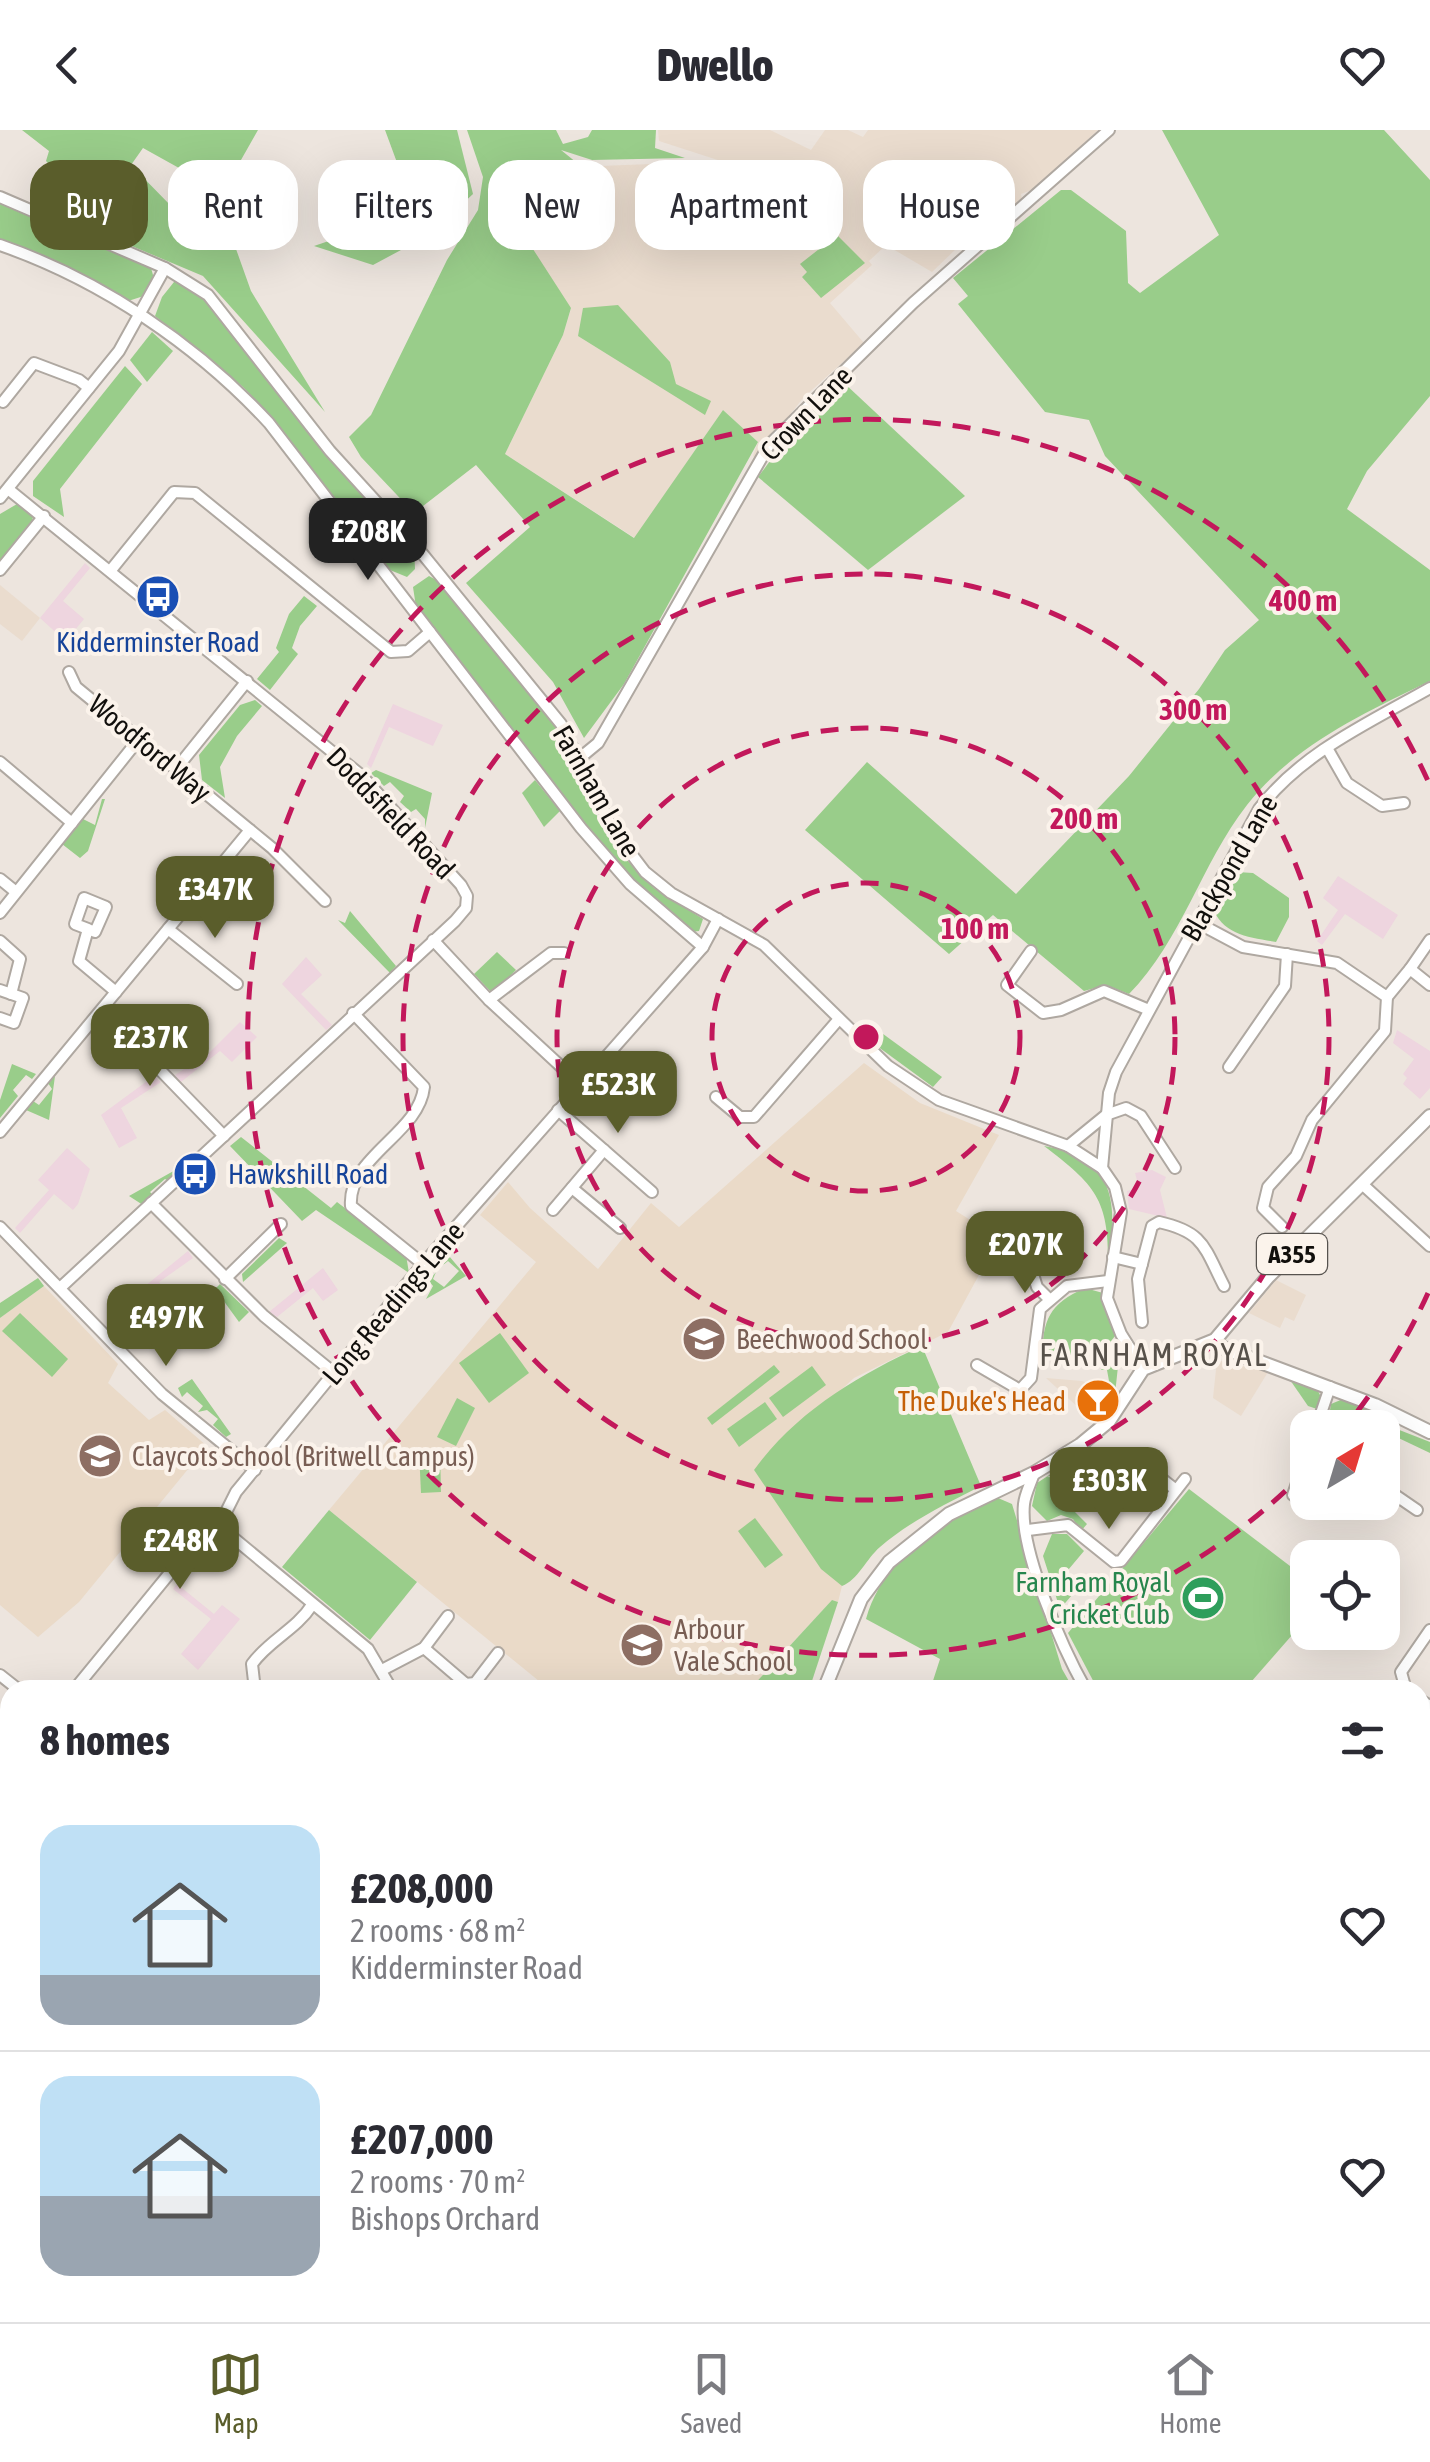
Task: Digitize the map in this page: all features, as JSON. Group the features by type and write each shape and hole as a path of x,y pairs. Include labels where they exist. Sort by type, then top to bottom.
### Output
{"main road":[{"name":"A355","path":"1143,1370 1216,1340 1268,1277 1430,1116"},
{"path":"1216,1340 1223,1348 1330,1387 1430,1432"},
{"path":"828,1680 862,1599 889,1562 949,1514 1034,1474 1109,1421 1143,1370"}],"street":[{"name":"Crown Lane","path":"580,757 598,742 769,445 914,302 1109,130"},
{"name":"Farnham Lane","path":"0,196 165,268 208,295 330,451 412,541 561,724 613,830 644,872 764,945 888,1066 938,1100 1068,1146 1102,1168"},
{"path":"0,246 42,260 140,316 236,387 580,828 630,884 703,947"},
{"path":"4,493 89,388 140,316 165,268"},
{"path":"4,402 34,364 79,380 89,388"},
{"path":"111,570 174,492 196,493 391,652 408,651 430,632"},
{"name":"Doddsfield Road","path":"4,493 44,516 362,776 467,896 466,908 433,940 60,1288"},
{"path":"0,570 44,516"},
{"name":"Woodford Way","path":"69,672 76,686 250,830 325,901"},
{"path":"176,769 246,681"},
{"name":"Blackpond Lane","path":"1102,1168 1106,1115 1116,1072 1259,809 1275,788 1326,748 1430,688"},
{"path":"0,913 139,739"},
{"path":"1326,748 1347,783 1382,806 1404,803"},
{"path":"0,762 72,824"},
{"path":"0,1132 250,830"},
{"path":"0,879 16,892"},
{"name":"Long Readings Lane","path":"82,1680 187,1552 219,1526 236,1492 423,1264 703,947 718,919"},
{"path":"1196,922 1243,946 1337,963 1387,997"},
{"path":"88,929 80,961 116,992"},
{"path":"168,929 237,984"},
{"path":"433,940 489,1000 580,1084"},
{"path":"1282,1227 1257,1209 1268,1186 1296,1156 1312,1120 1384,1031 1387,997 1430,940"},
{"path":"0,941 20,959 6,992 23,998 14,1023 0,1018"},
{"path":"1030,951 1006,985 1043,1013 1061,1010 1104,991 1149,1010"},
{"path":"489,1000 551,953 564,953"},
{"path":"1229,1067 1286,986 1287,954"},
{"path":"1410,969 1430,985"},
{"path":"353,1014 424,1087 413,1111 355,1181 351,1206 423,1264"},
{"path":"96,1017 149,1060 224,1136"},
{"path":"716,1097 740,1116 754,1117 839,1019"},
{"path":"1068,1146 1106,1115 1126,1108 1142,1116 1175,1168"},
{"path":"558,1110 652,1192"},
{"path":"553,1210 604,1150"},
{"path":"1102,1168 1115,1187 1121,1212 1108,1298 1121,1334 1143,1370"},
{"path":"1362,1184 1430,1246"},
{"path":"572,1188 620,1228"},
{"path":"151,1203 225,1279 334,1374"},
{"path":"1142,1322 1138,1279 1152,1226 1158,1222 1188,1229 1198,1236 1224,1286"},
{"path":"225,1279 281,1224"},
{"path":"0,1227 162,1394 255,1470"},
{"path":"1113,1257 1142,1264"},
{"path":"1031,1268 1049,1299"},
{"path":"977,1365 1020,1390 1031,1378 1036,1322 1049,1299 1067,1286 1108,1281"},
{"path":"1322,1410 1330,1387"},
{"path":"1139,1461 1176,1490"},
{"path":"1034,1474 1024,1504 1028,1530 1060,1643 1080,1680"},
{"path":"1028,1530 1068,1526 1114,1562 1121,1561 1185,1479"},
{"path":"1002,1488 1024,1504"},
{"path":"1400,1498 1417,1510"},
{"path":"219,1526 368,1649 387,1680"},
{"path":"256,1680 252,1664 264,1647 302,1621 312,1605"},
{"path":"382,1670 424,1648 448,1616"},
{"path":"1403,1680 1401,1672 1430,1630"},
{"path":"424,1648 461,1680"},
{"path":"478,1680 498,1653"}],"shaded area":[{"path":"658,130 770,130 811,150 825,130 848,130 863,137 868,130 1098,130 1034,189 1021,194 1022,200 1015,206 1015,160 863,160 863,250 881,250 869,261 872,265 830,303 864,343 803,398 756,459 753,456 758,442 723,410 635,538 505,454 563,335 571,309 533,250 615,250 615,165 635,165 635,250 843,250 843,160 718,160 659,141"},
{"path":"895,250 955,250 932,272"},
{"path":"85,563 90,568 63,601 84,619 70,636 62,638 40,618"},
{"path":"0,585 40,618 22,641 0,624"},
{"path":"393,704 443,725 433,746 389,727 371,768 367,764"},
{"path":"1338,876 1398,915 1383,939 1345,914 1322,945 1317,941 1338,910 1323,898"},
{"path":"306,957 322,975 301,994 332,1025 326,1030 282,984"},
{"path":"240,1022 257,1037 232,1062 220,1051 181,1082 175,1075 209,1053"},
{"path":"1397,1030 1430,1051 1430,1088 1420,1099 1403,1084 1407,1078 1403,1074 1414,1059 1393,1043"},
{"name":"Beechwood School","path":"864,1063 920,1103 999,1135 956,1211 999,1238 948,1332 854,1378 754,1470 842,1586 838,1602 832,1600 758,1680 538,1680 329,1510 536,1262 480,1215 508,1182 530,1208 598,1269 651,1203 679,1227"},
{"path":"154,1076 161,1082 121,1108 137,1138 119,1148 101,1115"},
{"path":"67,1148 90,1169 78,1204 73,1210 54,1194 20,1233 15,1228 49,1190 38,1180"},
{"path":"1152,1170 1166,1177 1160,1190 1167,1218 1129,1209 1127,1191 1139,1188 1135,1173"},
{"path":"188,1251 193,1258 159,1282 176,1306 159,1318 139,1291"},
{"path":"323,1268 338,1290 323,1301 313,1288 277,1317 269,1312"},
{"path":"1276,1280 1306,1295 1294,1321 1285,1317 1280,1328 1249,1313"},
{"name":"Claycots School (Britwell Campus)","path":"44,1286 118,1364 108,1383 149,1420 165,1410 207,1446 79,1602 38,1637 0,1605 0,1318"},
{"path":"1217,1360 1268,1372 1241,1416 1213,1398"},
{"path":"1046,1378 1082,1381 1113,1393 1092,1420"},
{"path":"177,1584 214,1614 222,1605 240,1619 198,1670 181,1654 211,1619 173,1589"}],"green space":[{"path":"22,130 258,130 241,160 168,162 143,148 135,160 46,160 49,151"},
{"path":"385,130 457,130 464,160 396,160"},
{"path":"467,130 556,130 563,144 588,137 592,130 656,130 655,148 685,158 592,160 561,150 573,160 488,160 488,250 534,250 571,308 563,335 505,454 634,538 723,410 758,442 624,684 584,738 553,682 466,583 530,527 476,465 414,513 361,457 349,437 371,415 453,250 468,250 468,226 478,210 483,177"},
{"path":"1162,130 1384,130 1430,180 1430,396 1367,471 1347,509 1430,570 1430,681 1331,733 1265,784 1231,828 1163,950 1129,994 1106,985 1084,991 993,915 949,954 805,830 867,762 1016,894 1129,776 1225,650 1259,620 1105,456 1089,420 1045,412 958,304 968,296 953,278 987,250 1015,250 1015,227 1061,190 1071,190 1126,231 1128,283 1140,293 1219,235"},
{"path":"148,182 168,203 168,250 236,250 251,291 325,412 203,276 141,250 148,250"},
{"path":"0,201 30,214 30,250 110,250 151,268 155,282 150,294 125,302 0,242"},
{"path":"843,241 865,263 821,298 802,277 807,272 800,264 818,250 843,250"},
{"path":"326,250 401,250 373,265"},
{"path":"174,282 196,291 219,313 311,434 414,548 415,569 407,577 390,570 271,416 243,387 155,316 162,297"},
{"path":"618,305 670,362 676,384 711,401 705,415 578,336 583,308"},
{"path":"152,332 173,351 147,382 130,360"},
{"path":"125,366 142,384 60,489 64,517 33,496 33,481"},
{"path":"843,382 965,496 868,570 758,477 802,418"},
{"path":"17,504 33,516 32,523 0,561 0,514"},
{"path":"429,576 438,581 555,725 596,814 620,853 654,888 703,919 699,931 691,932 611,859 416,607 413,587"},
{"path":"304,596 317,606 300,626 292,648 298,654 270,690 257,679 279,652 276,648 289,614"},
{"path":"255,700 262,706 237,736 220,767 225,798 202,780 199,755 240,705"},
{"path":"376,770 432,793 425,828 425,819 416,809 411,812 400,802 404,796 390,782 384,786 371,773"},
{"path":"535,780 560,811 544,827 522,793"},
{"path":"105,799 88,851 80,858 62,844 83,819 95,825"},
{"path":"1253,873 1289,898 1289,917 1276,942 1237,933 1216,916 1212,906 1229,875"},
{"path":"350,911 396,966 390,973 338,920 345,923"},
{"path":"497,952 516,970 493,994 474,974"},
{"path":"879,1031 942,1077 933,1087 877,1046"},
{"path":"12,1064 36,1074 32,1079 26,1075 13,1090 18,1096 0,1118 0,1100"},
{"path":"55,1076 49,1120 26,1110 33,1101 39,1105 52,1089 48,1083"},
{"path":"241,1137 331,1208 337,1202 406,1255 409,1273 316,1210 302,1221 230,1146"},
{"path":"1044,1146 1086,1161 1107,1187 1112,1223 1108,1264 1106,1224 1096,1195 1076,1172"},
{"path":"186,1164 172,1183 165,1179 150,1192 156,1198 146,1207 129,1196"},
{"path":"279,1238 287,1243 243,1282 242,1274"},
{"path":"449,1256 466,1276 426,1299 433,1286 429,1281 436,1272 433,1279 444,1287 459,1271 448,1261 443,1265"},
{"path":"38,1278 44,1286 0,1318 0,1303"},
{"path":"220,1284 249,1312 239,1322 215,1289"},
{"path":"1085,1288 1103,1293 1115,1336 1097,1359 1095,1353 1042,1358 1050,1314 1063,1300"},
{"path":"20,1313 68,1359 52,1377 2,1331"},
{"path":"500,1333 529,1373 489,1403 459,1363"},
{"path":"922,1346 981,1486 892,1538 842,1586 821,1569 754,1470 789,1430 830,1397"},
{"path":"1120,1348 1115,1394 1105,1390 1103,1382 1109,1381 1107,1370 1101,1370"},
{"path":"774,1365 780,1372 712,1425 707,1418"},
{"path":"812,1366 826,1385 783,1417 769,1398"},
{"path":"1288,1377 1317,1389 1323,1401 1320,1410 1308,1406"},
{"path":"192,1379 231,1434 226,1437 213,1425 218,1419 207,1410 198,1412 203,1406 187,1392 182,1397 178,1388"},
{"path":"457,1398 475,1408 456,1446 437,1437"},
{"path":"1343,1399 1368,1410 1330,1410 1331,1404"},
{"path":"765,1402 777,1419 739,1447 727,1429"},
{"path":"1400,1430 1430,1442 1430,1453 1400,1439"},
{"path":"1092,1447 1099,1453 1071,1474 1066,1469 1047,1477 1061,1478 1079,1496 1072,1509 1087,1524 1081,1531 1073,1519 1061,1515 1047,1521 1032,1506 1037,1483"},
{"path":"440,1450 441,1492 421,1493 419,1451"},
{"name":"Farnham Royal Cricket Club","path":"1189,1489 1290,1566 1290,1637 1253,1680 1093,1680 1068,1633"},
{"path":"998,1498 1012,1504 1068,1680 933,1680 940,1659 866,1619 886,1577 901,1560 917,1544"},
{"path":"329,1510 417,1582 370,1640 282,1567"},
{"path":"755,1518 783,1555 765,1568 738,1531"},
{"path":"1052,1534 1067,1534 1084,1551 1058,1582 1072,1595 1060,1609 1043,1556"},
{"path":"832,1600 838,1602 812,1680 758,1680"}],"place":[{"name":"Kidderminster Road","path":"158,597"},
{"name":"Hawkshill Road","path":"195,1174"},
{"name":"Beechwood School","path":"704,1339"},
{"name":"The Duke's Head","path":"1098,1401"},
{"name":"Claycots School (Britwell Campus)","path":"100,1456"},
{"name":"Farnham Royal Cricket Club","path":"1203,1598"},
{"name":"Arbour Vale School","path":"642,1645"}],"district":[{"name":"FARNHAM ROYAL","path":"1154,1355"}]}
